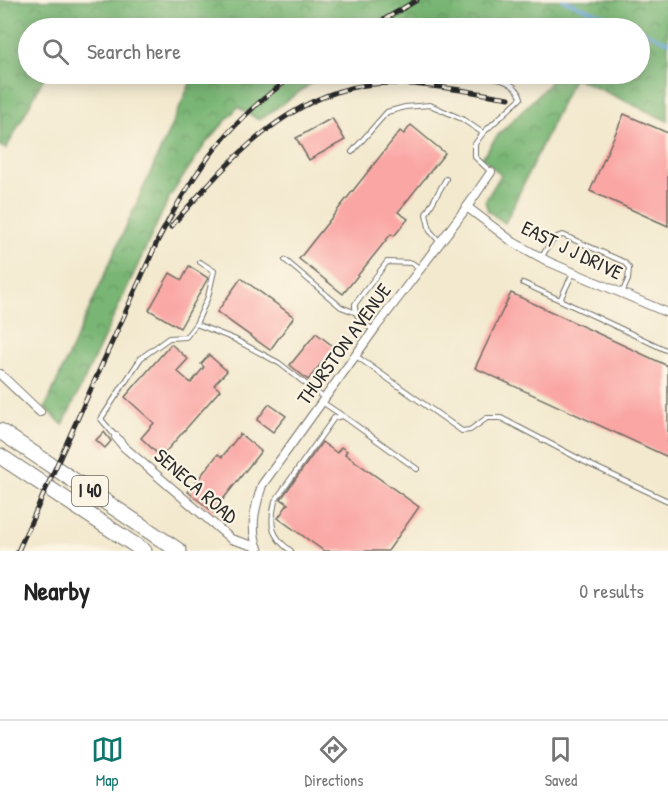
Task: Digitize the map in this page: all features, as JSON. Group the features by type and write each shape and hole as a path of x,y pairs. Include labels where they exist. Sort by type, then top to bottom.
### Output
{"highway":[{"name":"I 40","path":"0,431 179,551"},
{"name":"I 40","path":"0,456 144,551"}],"street":[{"name":"THURSTON AVENUE","path":"258,549 253,533 254,510 262,485 491,172"},
{"name":"EAST J J DRIVE","path":"467,207 513,242 541,258 668,314"},
{"path":"0,374 40,412"},
{"name":"SENECA ROAD","path":"116,437 124,447 231,539 258,549"}],"lane":[{"path":"491,172 475,157 475,144 483,133 521,98 520,93 510,84"},
{"path":"352,152 387,112 405,107 430,105 462,119 483,133"},
{"path":"440,242 430,231 426,214 446,179"},
{"path":"541,258 550,244 563,234 624,262 628,268 628,280 622,293"},
{"path":"285,260 341,307 354,312 360,320 374,330"},
{"path":"116,437 101,419 141,358 169,338 186,337 196,324 206,303 214,271 200,262"},
{"path":"354,312 355,304 387,262 412,263 420,269"},
{"path":"560,300 574,273"},
{"path":"523,283 668,351"},
{"path":"196,324 234,339 279,363 343,417 417,469"},
{"path":"356,355 462,431 470,430 487,418 501,418 591,465 668,501"},
{"path":"291,551 279,542 274,534 272,517 275,501 334,418 343,417"}],"green space":[{"path":"0,0 668,0 668,121 589,84 650,84 650,18 86,18 78,14 75,18 18,18 18,84 41,84 6,149 0,146"},
{"path":"190,84 311,84 259,120 238,107 206,143 170,196 63,425 45,408"},
{"path":"549,84 571,84 505,223 488,211 485,201 501,175 482,158 498,135"}],"building":[{"path":"624,114 668,133 668,226 590,191"},
{"path":"332,118 345,140 309,160 296,138"},
{"path":"411,125 445,153 398,212 408,219 394,236 391,234 343,294 299,259 400,131 404,134"},
{"path":"189,266 208,278 180,328 149,310 170,273 182,280"},
{"path":"241,278 294,317 270,350 217,312"},
{"path":"511,293 668,366 668,457 475,368"},
{"path":"316,333 334,347 308,380 290,365"},
{"path":"171,344 188,359 177,371 191,383 204,367 201,364 209,355 227,371 214,385 220,390 161,457 141,438 154,423 125,397"},
{"path":"269,404 286,416 273,432 257,420"},
{"path":"104,432 111,441 105,448 96,440"},
{"path":"240,434 261,451 213,512 188,492 218,454 222,457"},
{"path":"322,442 337,453 341,447 347,451 345,454 419,507 388,551 324,551 278,518 288,504 281,499"}],"waterway":[{"path":"563,0 611,18"},
{"path":"650,34 668,42"}],"railway":[{"path":"387,18 417,0"},
{"path":"18,551 171,215 216,147 253,108 283,84"},
{"path":"171,227 226,166 267,130 313,102 338,92 378,84"},
{"path":"407,84 509,98"}]}
